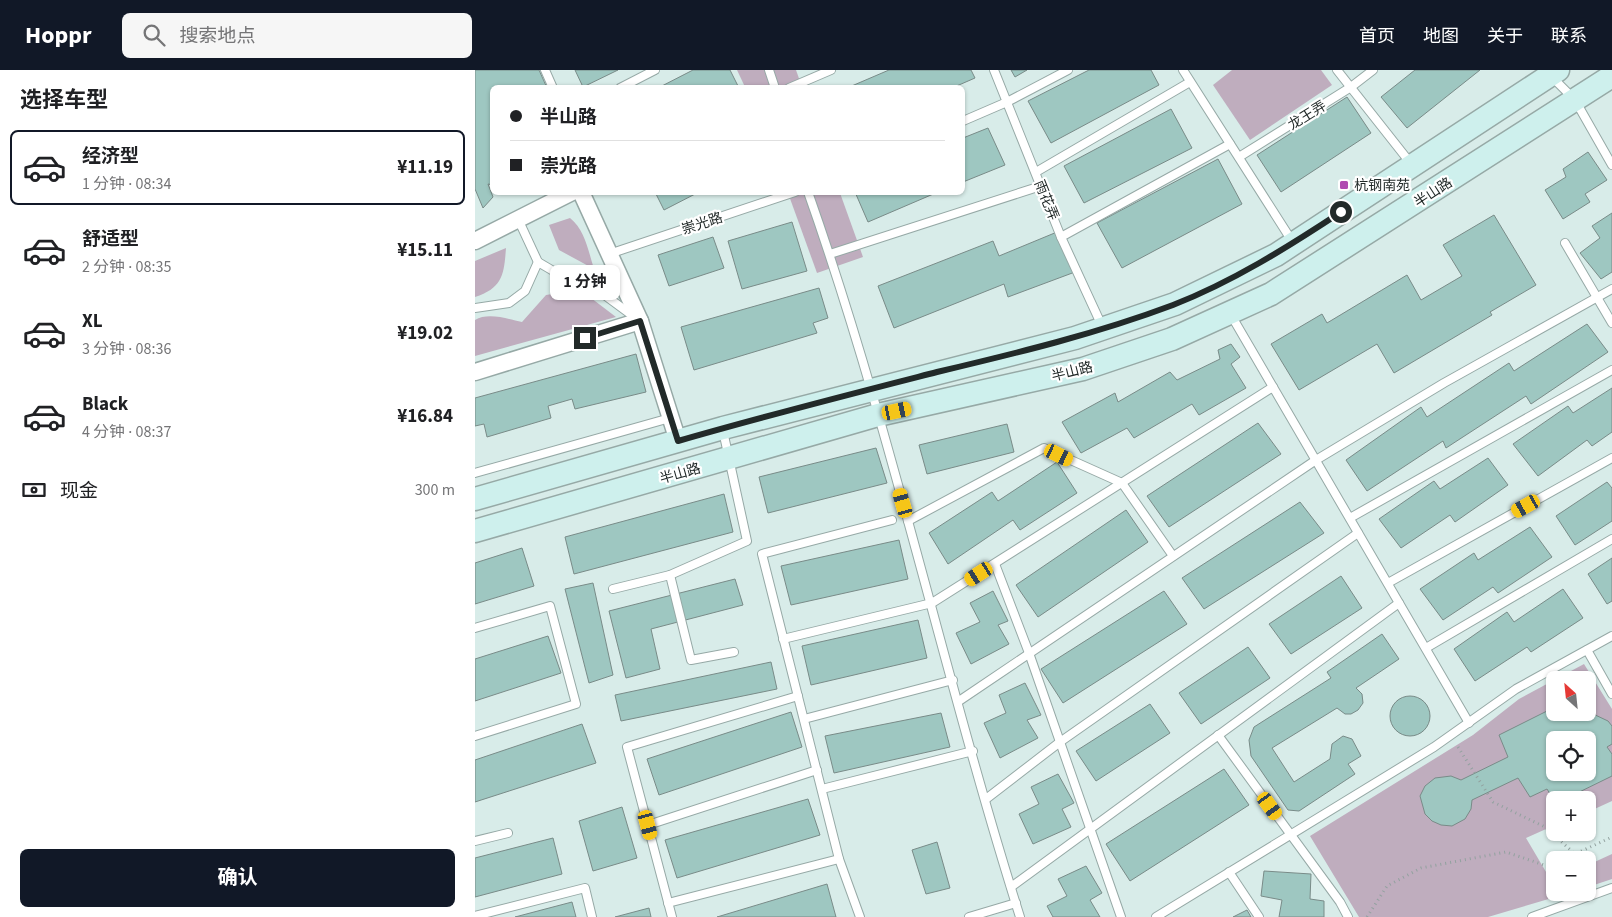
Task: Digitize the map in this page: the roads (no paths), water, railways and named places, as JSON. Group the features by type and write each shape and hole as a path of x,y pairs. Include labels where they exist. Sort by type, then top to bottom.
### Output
{"main road":[{"path":"475,499 723,428 1075,338 1175,304 1276,255 1413,166 1552,72"},
{"name":"半山路","path":"475,531 878,415 1083,369 1172,339 1230,314 1287,284 1612,76"}],"street":[{"path":"475,241 566,195"},
{"path":"582,195 640,321 678,441"},
{"path":"475,372 640,321"}],"lane":[{"path":"545,70 552,85"},
{"path":"626,85 655,70"},
{"path":"769,70 774,85"},
{"path":"796,85 831,70"},
{"name":"雨花弄","path":"994,70 1061,238 1103,329"},
{"path":"965,120 1007,102 1068,70"},
{"path":"1183,70 1294,243"},
{"path":"1337,70 1413,166"},
{"name":"龙王弄","path":"1239,157 1351,87 1373,70"},
{"path":"1552,72 1575,100 1612,165"},
{"path":"1036,172 1191,82"},
{"path":"1061,238 1230,144"},
{"path":"830,254 1041,186"},
{"name":"崇光路","path":"609,254 786,195"},
{"path":"809,195 830,254 871,389 1020,917"},
{"path":"518,219 538,262 555,272 591,284 640,321"},
{"path":"1565,243 1612,324"},
{"path":"475,308 509,303 525,291 538,262"},
{"path":"959,701 1316,460 1445,383 1612,289"},
{"path":"1230,314 1469,722"},
{"path":"1350,518 1612,370"},
{"path":"783,639 932,603 1273,387"},
{"path":"475,473 670,418"},
{"path":"613,589 670,575 747,541 723,428"},
{"path":"909,521 1044,448 1122,483 1173,556"},
{"path":"1388,583 1612,458"},
{"path":"860,917 839,859 762,554 892,520"},
{"path":"986,799 1060,742 1358,533"},
{"path":"1426,648 1612,540"},
{"path":"995,564 1029,653 1121,917"},
{"path":"670,575 691,660 734,652"},
{"path":"1011,887 1399,603"},
{"path":"475,628 550,606 576,704 475,736"},
{"path":"1156,917 1450,736 1516,690 1612,636"},
{"path":"1587,650 1612,694"},
{"path":"804,719 953,680"},
{"path":"672,917 627,747 798,696"},
{"path":"1218,735 1340,902 1348,917"},
{"path":"822,790 973,751"},
{"path":"648,825 817,770"},
{"path":"475,841 508,833"},
{"path":"668,903 839,859"},
{"path":"1229,872 1259,917"},
{"path":"475,916 585,888 592,917"},
{"path":"1532,917 1612,888"},
{"path":"969,917 1016,903"}],"place":[{"name":"杭钢南苑","path":"1344,185"}]}
